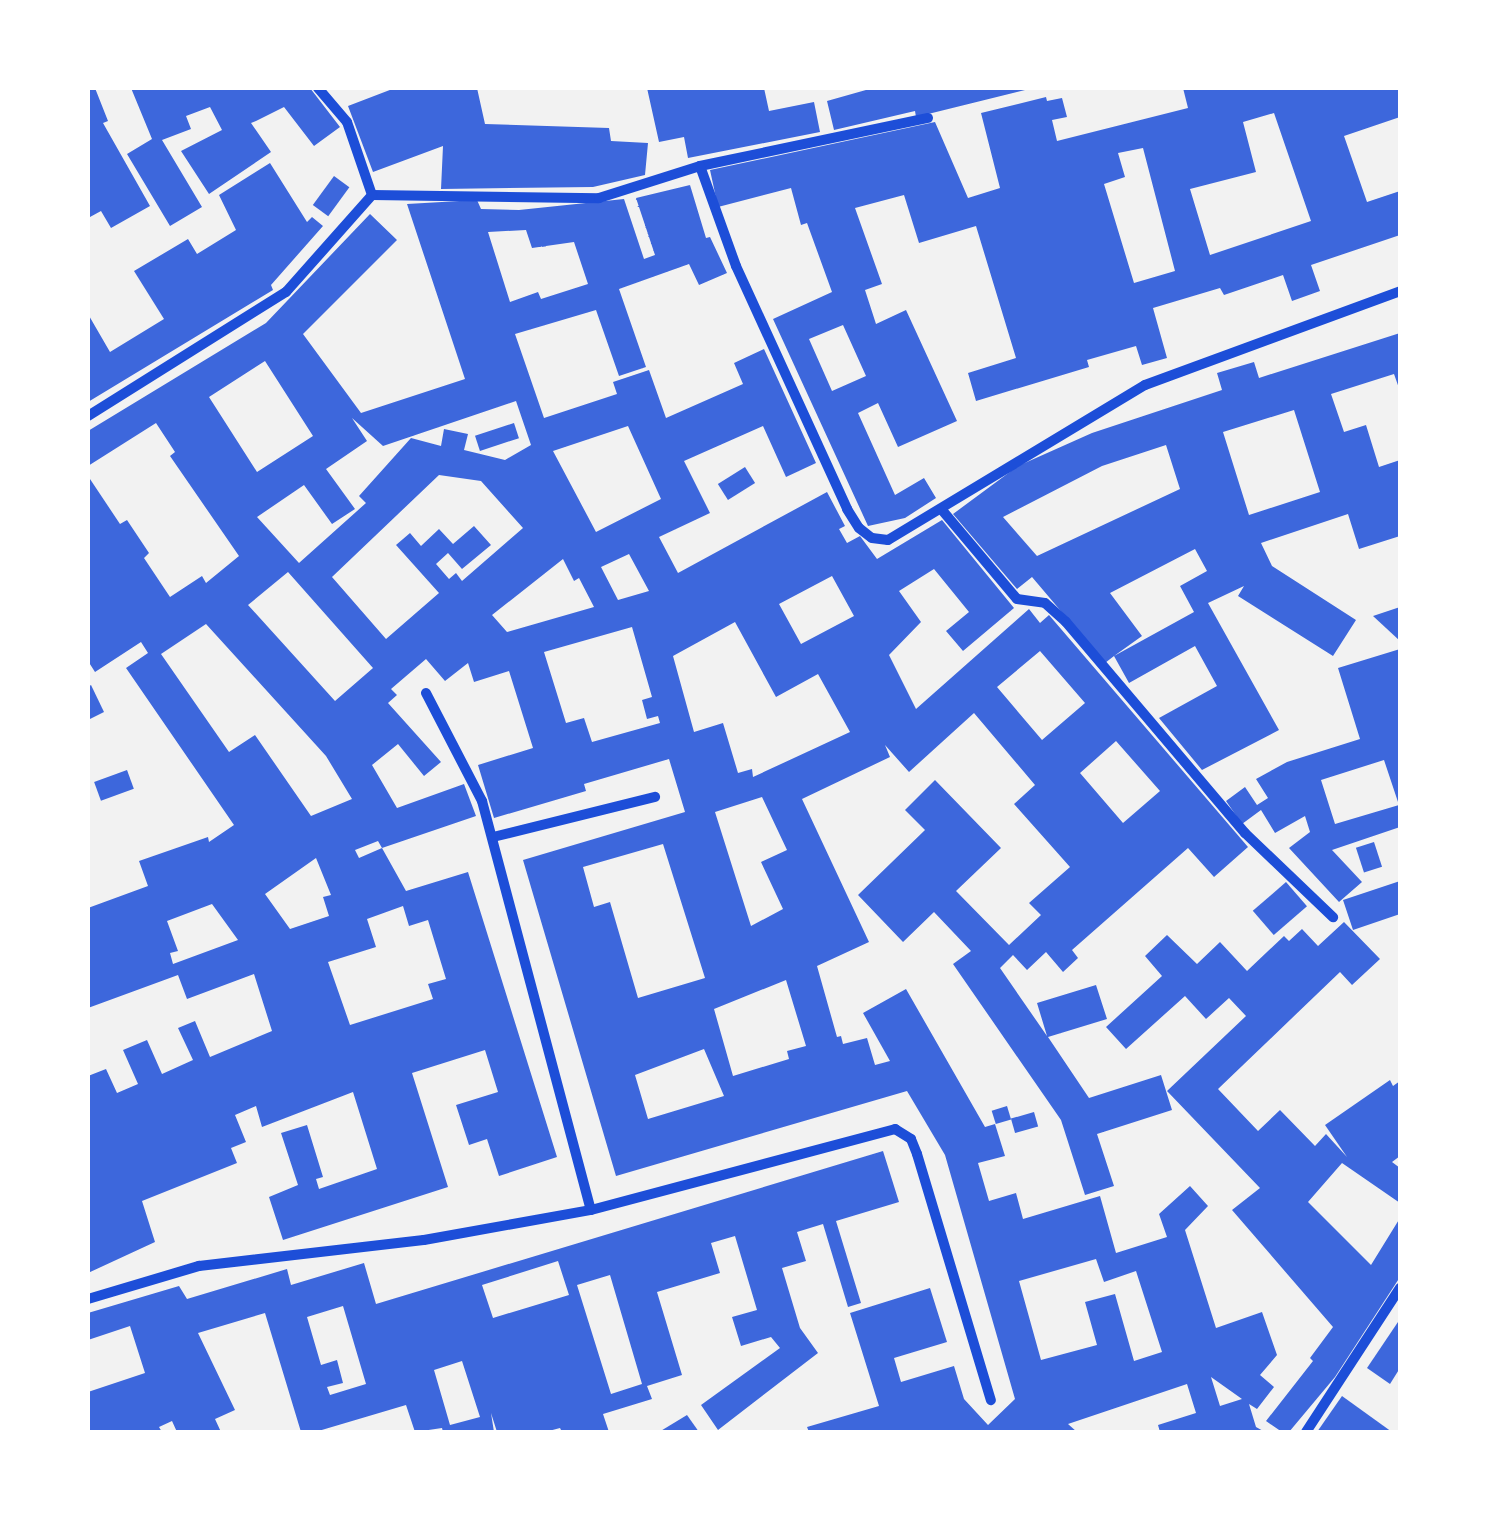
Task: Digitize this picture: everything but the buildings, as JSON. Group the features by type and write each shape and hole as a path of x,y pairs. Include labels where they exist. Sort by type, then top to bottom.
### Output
{"street":[{"path":"318,88 347,122 372,194"},
{"path":"88,416 286,292 372,194 599,198 700,166 928,118"},
{"path":"700,166 736,266 858,528 872,538 888,540 942,510 1145,385 1400,291"},
{"path":"942,510 1016,599 1045,603 1066,622 1244,833 1332,917"},
{"path":"426,693 482,801 591,1210"},
{"path":"493,837 654,797"},
{"path":"88,1299 199,1266 424,1240 591,1210 884,1130 904,1132 917,1154 991,1400"},
{"path":"1306,1432 1400,1288"}]}
